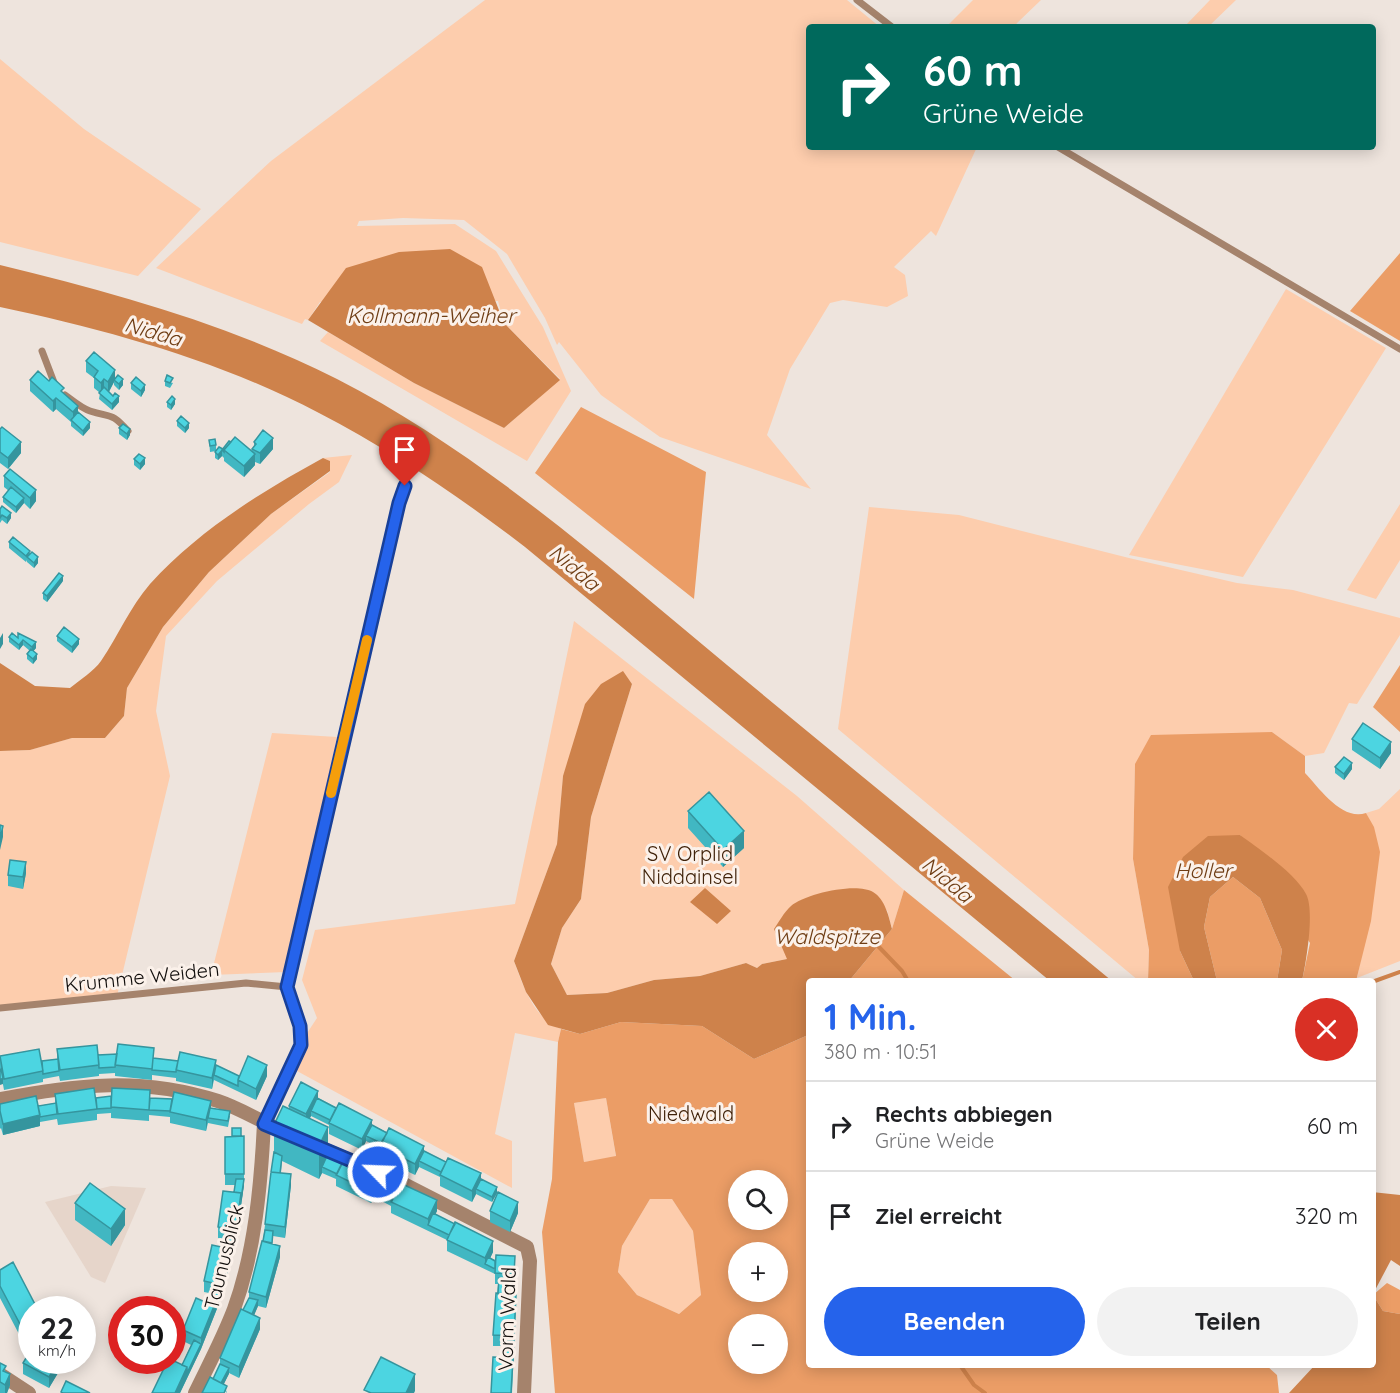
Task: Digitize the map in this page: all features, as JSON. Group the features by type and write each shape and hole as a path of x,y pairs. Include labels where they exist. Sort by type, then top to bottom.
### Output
{"street":[{"path":"0,1100 113,1083 172,1089 210,1099 264,1124"},
{"name":"Vorm Wald","path":"264,1124 396,1180 527,1247 530,1261 524,1393"},
{"name":"Taunusblick","path":"195,1393 234,1309 249,1253 261,1179 264,1124"},
{"path":"0,1374 29,1393"}],"lane":[{"path":"857,0 888,24"},
{"path":"1063,150 1400,349"},
{"path":"42,351 51,381 57,389 88,411 107,413 116,418 130,433"},
{"path":"264,1124 301,1045 300,1026 287,987 399,503 405,486"},
{"name":"Krumme Weiden","path":"0,1008 246,983 287,987"}],"shaded area":[{"path":"111,1186 146,1188 105,1283 91,1277 45,1202"}],"green space":[{"path":"485,0 847,0 876,24 806,24 806,150 976,150 936,236 931,231 894,267 905,275 908,296 887,307 843,300 830,303 790,369 767,435 811,489 660,437 601,395 559,342 557,345 545,318 507,254 464,220 403,218 359,221 357,226 455,224 496,251 543,327 571,391 527,461 320,341 328,332 414,383 504,428 560,379 504,323 498,301 320,302 308,320 305,319 302,324 156,268 271,161"},
{"path":"973,0 1041,0 1016,24 949,24"},
{"path":"1210,0 1236,0 1211,24 1187,24"},
{"path":"0,59 84,129 201,209 138,276 0,242"},
{"path":"1400,253 1400,341 1350,311"},
{"path":"1286,289 1386,348 1243,577 1129,555"},
{"path":"581,407 706,472 694,599 535,473"},
{"path":"352,455 339,482 309,504 217,581 166,636 156,711 170,776 117,996 0,1008 0,751 30,750 72,738 105,738 124,716 127,688 163,627 209,572 271,514 330,472 330,461 323,458"},
{"path":"1400,504 1400,560 1376,599 1347,590"},
{"path":"869,507 959,515 1129,558 1237,583 1293,590 1400,618 1400,635 1357,704 1349,703 1324,753 1305,756 1272,732 1135,764 1133,859 1149,950 1148,978 1135,978 838,729"},
{"name":"SV Orplid Niddainsel","path":"574,621 797,796 904,890 892,929 887,910 787,959 762,964 757,968 746,963 700,976 654,980 607,993 567,995 551,964 562,928 581,899 591,817 632,684 623,672 563,776 557,844 514,961 526,991 537,1010 544,1018 561,1029 558,1042 515,1033 495,1134 512,1141 512,1188 286,1065 317,1018 302,980 315,930 515,904"},
{"path":"1400,665 1400,732 1373,707"},
{"path":"1272,732 1305,756 1305,773 1332,802 1348,812 1366,813 1374,827 1380,852 1371,921 1357,978 1303,978 1310,943 1240,835 1180,951 1193,978 1148,978 1149,950 1133,859 1135,764 1151,735"},
{"path":"272,733 337,737 286,972 211,975"},
{"path":"1400,789 1400,961 1357,978 1369,918 1374,870 1372,829 1366,813 1379,809"},
{"path":"1233,877 1260,898 1282,950 1277,978 1216,978 1204,927 1210,897"},
{"path":"904,890 1012,978 851,978 892,929"},
{"name":"Niedwald","path":"621,1022 702,1026 754,1059 806,1036 806,1368 1269,1368 1277,1375 1279,1393 555,1393 542,1232 552,1179 558,1042 561,1029 580,1034","holes":["606,1098 616,1156 584,1162 574,1103","650,1199 672,1199 693,1231 701,1295 679,1314 637,1295 618,1272 622,1246"]},
{"path":"606,1098 616,1157 584,1162 574,1103"},
{"path":"650,1199 672,1199 693,1231 701,1295 679,1314 637,1295 618,1272 622,1246"},
{"path":"1387,1283 1400,1290 1400,1314 1383,1311 1376,1300 1376,1292"}],"water":[{"name":"Kollmann-Weiher","path":"450,249 482,267 504,323 560,380 504,428 414,383 308,320 346,268 399,252"},
{"name":"Nidda","path":"0,265 129,299 256,342 337,379 390,408 491,475 588,549 1108,978 1046,978 525,547 476,510 373,443 282,394 203,363 123,337 0,307"},
{"path":"323,458 330,461 330,471 271,514 209,572 163,627 127,688 124,716 105,738 72,738 30,750 0,751 0,663 35,686 70,688 98,665 143,593 169,565 231,514"},
{"name":"Waldspitze","path":"623,671 632,684 591,817 581,899 562,928 551,964 567,995 607,993 654,980 700,976 746,963 757,968 762,964 787,959 774,929 791,906 807,897 831,891 855,888 873,892 883,904 892,929 851,978 806,978 806,1036 754,1059 702,1026 621,1022 580,1034 548,1025 526,992 514,961 557,844 563,776 585,704 601,684"},
{"name":"Holler","path":"1240,835 1266,854 1301,886 1309,902 1310,912 1302,978 1277,978 1282,950 1260,898 1233,877 1210,897 1204,927 1216,978 1193,978 1180,951 1168,887 1183,857 1208,836"},
{"path":"705,888 731,911 717,924 690,902"},
{"path":"1376,1192 1400,1195 1400,1266 1391,1260 1376,1288"},
{"path":"1376,1300 1383,1311 1400,1314 1400,1393 1289,1393 1312,1368 1376,1368"}],"building":[{"path":"94,352 115,370 108,382 104,379 101,383 94,377 98,371 86,361"},
{"path":"38,371 49,381 52,377 64,388 61,391 78,406 73,412 56,398 53,401 30,380"},
{"path":"118,375 123,379 119,384 114,380"},
{"path":"167,375 173,378 170,383 165,381"},
{"path":"136,377 145,385 141,391 131,383"},
{"path":"104,387 113,396 115,393 119,396 112,404 99,393"},
{"path":"172,396 175,399 171,405 167,402"},
{"path":"78,412 90,422 83,431 71,420"},
{"path":"181,416 189,423 185,428 177,421"},
{"path":"123,424 130,429 127,434 119,428"},
{"path":"2,427 21,442 8,458 0,452 0,429"},
{"path":"263,430 273,438 260,453 252,449"},
{"path":"235,437 255,454 244,466 224,450"},
{"path":"215,439 216,445 210,446 209,440"},
{"path":"219,447 223,449 218,455 215,452"},
{"path":"139,454 145,458 140,464 134,459"},
{"path":"10,469 36,490 30,498 4,476"},
{"path":"11,487 24,498 16,507 3,497"},
{"path":"2,506 11,513 7,518 2,515 0,518"},
{"path":"13,537 30,551 26,556 9,542"},
{"path":"32,552 38,557 34,563 27,557"},
{"path":"59,573 63,576 47,596 43,593"},
{"path":"64,627 79,639 72,647 57,636"},
{"path":"12,633 18,638 18,633 36,642 32,647 23,640 19,645 9,637"},
{"path":"31,649 37,654 33,659 27,654"},
{"path":"1363,723 1391,742 1380,758 1352,739"},
{"path":"1344,757 1352,763 1344,774 1335,767"},
{"path":"709,792 744,831 723,850 688,811"},
{"path":"10,860 26,862 23,877 8,875"},
{"path":"118,1044 154,1048 152,1069 115,1065"},
{"path":"97,1045 99,1065 60,1070 57,1049"},
{"path":"39,1049 43,1071 4,1079 0,1056"},
{"path":"180,1052 216,1060 212,1078 176,1070"},
{"path":"117,1054 115,1067 99,1068 98,1055"},
{"path":"248,1056 267,1065 256,1089 238,1080"},
{"path":"153,1058 178,1061 176,1072 152,1070"},
{"path":"58,1059 59,1071 43,1074 42,1061"},
{"path":"216,1065 239,1076 238,1086 214,1075"},
{"path":"301,1082 318,1091 306,1114 289,1106"},
{"path":"94,1088 97,1109 58,1114 55,1094"},
{"path":"112,1088 150,1090 149,1110 111,1107"},
{"path":"174,1092 211,1101 206,1120 170,1112"},
{"path":"36,1096 40,1115 3,1124 0,1104"},
{"path":"111,1096 111,1108 97,1109 96,1098"},
{"path":"150,1098 172,1099 170,1111 149,1110"},
{"path":"317,1098 336,1108 330,1120 311,1111"},
{"path":"56,1103 57,1114 40,1117 38,1106"},
{"path":"339,1103 372,1120 362,1139 329,1123"},
{"path":"283,1106 328,1127 319,1146 274,1125"},
{"path":"210,1108 230,1111 228,1121 208,1118"},
{"path":"372,1125 387,1133 381,1143 366,1136"},
{"path":"232,1128 241,1128 241,1136 232,1136"},
{"path":"389,1128 424,1146 415,1164 380,1147"},
{"path":"244,1136 244,1174 225,1174 225,1137"},
{"path":"424,1151 446,1162 441,1172 419,1161"},
{"path":"274,1152 282,1156 280,1173 271,1172"},
{"path":"327,1156 342,1164 337,1174 322,1167"},
{"path":"345,1157 380,1174 371,1192 336,1175"},
{"path":"448,1158 481,1173 472,1191 440,1175"},
{"path":"271,1172 291,1174 285,1227 265,1224"},
{"path":"236,1179 244,1179 241,1199 241,1193 234,1192"},
{"path":"481,1179 497,1187 492,1197 476,1189"},
{"path":"379,1182 397,1190 392,1201 374,1192"},
{"path":"90,1183 125,1209 111,1229 75,1203"},
{"path":"400,1183 437,1200 428,1219 391,1202"},
{"path":"223,1191 241,1193 236,1230 218,1227"},
{"path":"498,1192 518,1202 510,1221 490,1211"},
{"path":"433,1213 455,1224 449,1235 428,1225"},
{"path":"455,1222 493,1241 485,1258 447,1240"},
{"path":"265,1230 273,1231 272,1243 263,1241"},
{"path":"228,1234 236,1235 231,1255 231,1249 225,1248"},
{"path":"262,1241 280,1246 266,1297 249,1292"},
{"path":"212,1245 231,1249 222,1285 204,1281"},
{"path":"496,1255 515,1256 514,1274 495,1273"},
{"path":"488,1257 495,1261 495,1269 485,1264"},
{"path":"13,1262 31,1296 18,1296 18,1320 0,1286 0,1270"},
{"path":"499,1278 506,1279 506,1294 498,1294"},
{"path":"216,1289 222,1291 214,1311 214,1306 210,1304"},
{"path":"496,1293 516,1295 514,1336 493,1335"},
{"path":"196,1298 214,1306 201,1338 186,1331 186,1323"},
{"path":"249,1298 258,1300 252,1314 243,1310"},
{"path":"241,1309 260,1318 239,1367 220,1358"},
{"path":"194,1340 201,1344 187,1373 186,1357"},
{"path":"505,1341 514,1341 513,1363 513,1358 504,1357"},
{"path":"381,1357 415,1374 406,1393 371,1393 364,1390"},
{"path":"493,1357 513,1358 511,1393 491,1393"},
{"path":"0,1363 6,1366 3,1371 10,1374 5,1385 0,1382"},
{"path":"220,1364 229,1368 221,1383 213,1379"},
{"path":"161,1374 184,1374 175,1393 152,1393"},
{"path":"210,1377 227,1386 224,1393 202,1393"},
{"path":"66,1381 90,1393 61,1392"}],"waterway":[{"path":"878,946 906,978"},
{"path":"1376,981 1400,972"},
{"path":"962,1368 974,1385 985,1393"}],"slow traffic":[{"path":"331,793 367,640"}],"route":[{"path":"378,1172 264,1124 301,1045 300,1026 287,987 399,503 405,486"}]}
